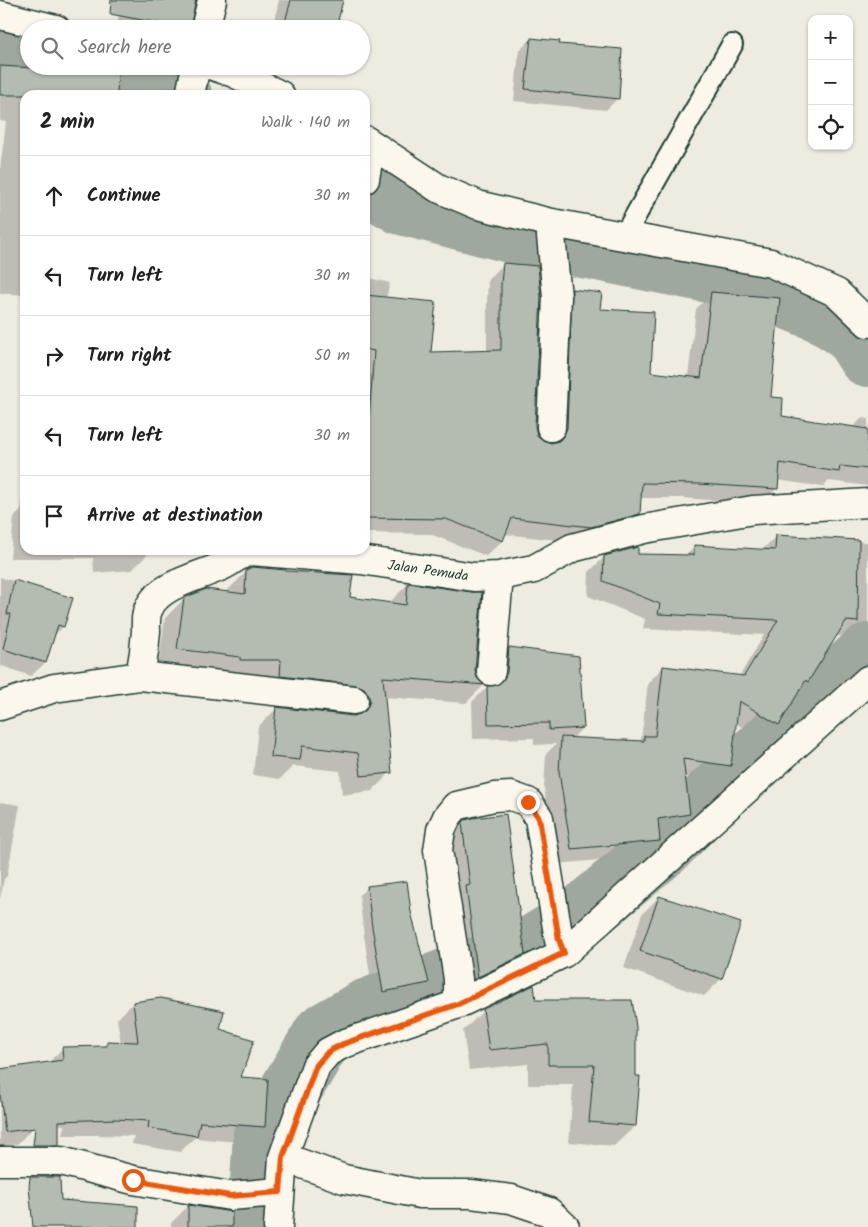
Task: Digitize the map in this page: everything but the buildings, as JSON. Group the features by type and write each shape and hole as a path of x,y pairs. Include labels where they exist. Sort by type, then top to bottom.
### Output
{"street":[{"path":"207,20 212,0"},
{"path":"0,15 20,20"},
{"path":"198,77 216,75"},
{"path":"238,75 270,90"},
{"path":"370,159 478,205 553,240 624,236 771,262 836,293 868,323"},
{"path":"551,427 557,297 553,240"},
{"name":"Jalan Pemuda","path":"306,555 361,560 474,577 499,576 534,570 572,548 644,529 753,510 868,503"},
{"name":"Jalan Pemuda","path":"140,676 146,616 156,596 174,585 227,564 240,555"},
{"path":"491,671 499,576"},
{"path":"0,706 54,688 140,676 354,700"},
{"path":"278,1227 274,1192 283,1157 316,1066 328,1052 456,980 560,940 868,680"},
{"path":"456,980 438,850 441,830 446,817 456,806 494,797 511,796 528,802 539,818 560,940"},
{"path":"283,1157 344,1179 420,1194 471,1194 511,1199 550,1212 566,1227"},
{"path":"0,1161 61,1161 133,1180 230,1196 274,1192"}],"lane":[{"path":"624,236 732,45"}],"waterway":[{"path":"0,34 20,41"},
{"path":"123,75 167,90"},
{"path":"370,185 402,204 518,234 734,277 822,312 852,331 868,356"},
{"path":"258,1227 264,1135 324,1034 366,1010 532,947 579,918 664,846 715,794 868,654"}],"route":[{"path":"133,1180 230,1196 280,1192 283,1157 316,1066 328,1052 343,1044 458,1004 564,953 559,940 539,818 528,802"}]}
